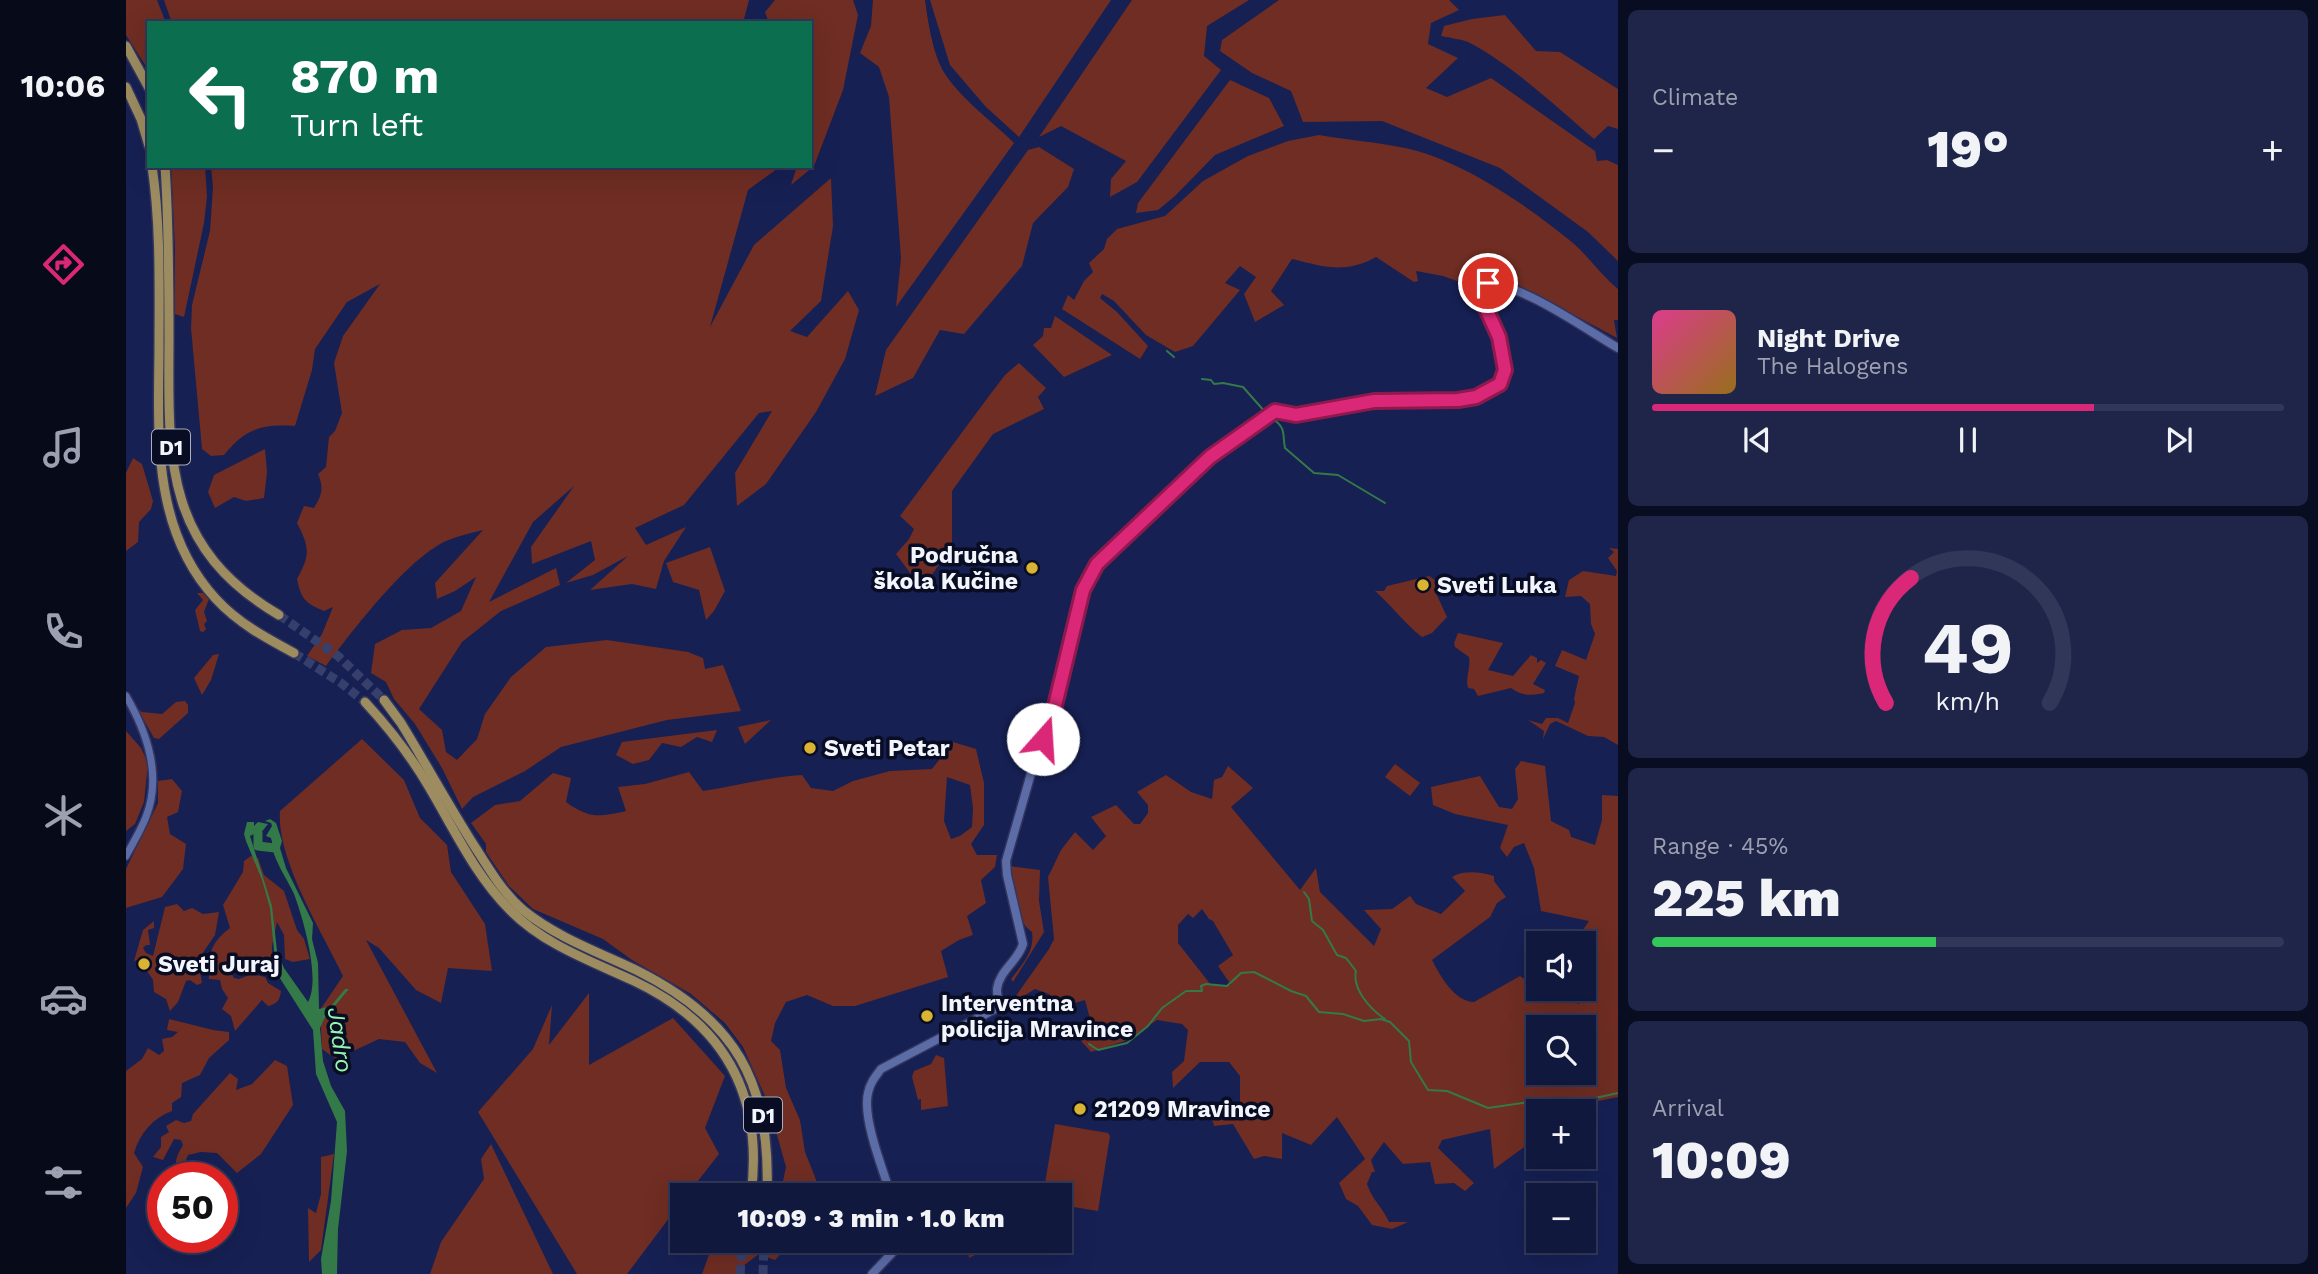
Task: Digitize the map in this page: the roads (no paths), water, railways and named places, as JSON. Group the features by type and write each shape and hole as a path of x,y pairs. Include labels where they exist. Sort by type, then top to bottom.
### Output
{"highway":[{"path":"126,46 147,84"},
{"path":"126,87 147,139"},
{"name":"D1","path":"152,168 157,229 160,456 164,497 179,544 200,580 230,613 295,653"},
{"name":"D1","path":"165,168 169,415 178,494 186,517 213,563 240,588 279,615"},
{"name":"D1","path":"384,700 401,723 458,829"},
{"name":"D1","path":"365,702 403,748 458,829 504,890 534,924 563,936 705,1014 732,1045 744,1063 756,1090 763,1115 767,1140 767,1183"},
{"name":"D1","path":"659,988 707,1032 732,1066 745,1099 753,1131 755,1153 752,1183"}],"main road":[{"path":"887,1183 867,1114 868,1091 873,1079 881,1069 999,1007 997,989 1000,979 1020,952 1023,938 1006,867 1012,837 1036,757 1051,722 1083,590 1097,564 1210,457 1275,411 1296,415 1374,401 1458,400 1476,397 1494,388 1503,381 1505,363 1497,328 1479,297 1479,286 1483,283 1504,286 1532,298 1618,348"},
{"path":"872,1274 892,1253"}],"street":[{"path":"126,696 150,752 153,795 146,818 126,856"}],"waterway":[{"path":"1167,351 1174,357"},
{"path":"1202,379 1211,380 1214,384 1243,387 1266,413"},
{"path":"1272,418 1282,428 1285,448 1314,473 1338,475 1385,503"},
{"path":"258,833 258,846 275,848"},
{"path":"1304,892 1309,899 1312,921 1323,930 1337,955 1346,958 1356,971 1355,978 1363,998 1385,1019"},
{"path":"1089,1044 1098,1050 1127,1043 1148,1026 1162,1008 1186,991 1202,991 1201,986 1206,984 1227,986 1241,973 1254,972 1306,996 1319,1012 1343,1014 1364,1021 1381,1019 1390,1022 1409,1041 1411,1062 1428,1090 1447,1091 1488,1108 1529,1102 1577,1102 1618,1093"}],"tunnel":[{"path":"279,615 338,656 384,700"},
{"path":"294,653 365,702"},
{"path":"740,1274 742,1253"},
{"path":"763,1274 764,1253"}],"place":[{"name":"Područna škola Kučine","path":"1032,568"},
{"name":"Sveti Luka","path":"1423,585"},
{"name":"Sveti Petar","path":"810,748"},
{"name":"Sveti Juraj","path":"144,964"},
{"name":"Interventna policija Mravince","path":"927,1016"},
{"name":"21209 Mravince","path":"1080,1109"}],"water label":[{"name":"Jadro","path":"340,1040"}]}
